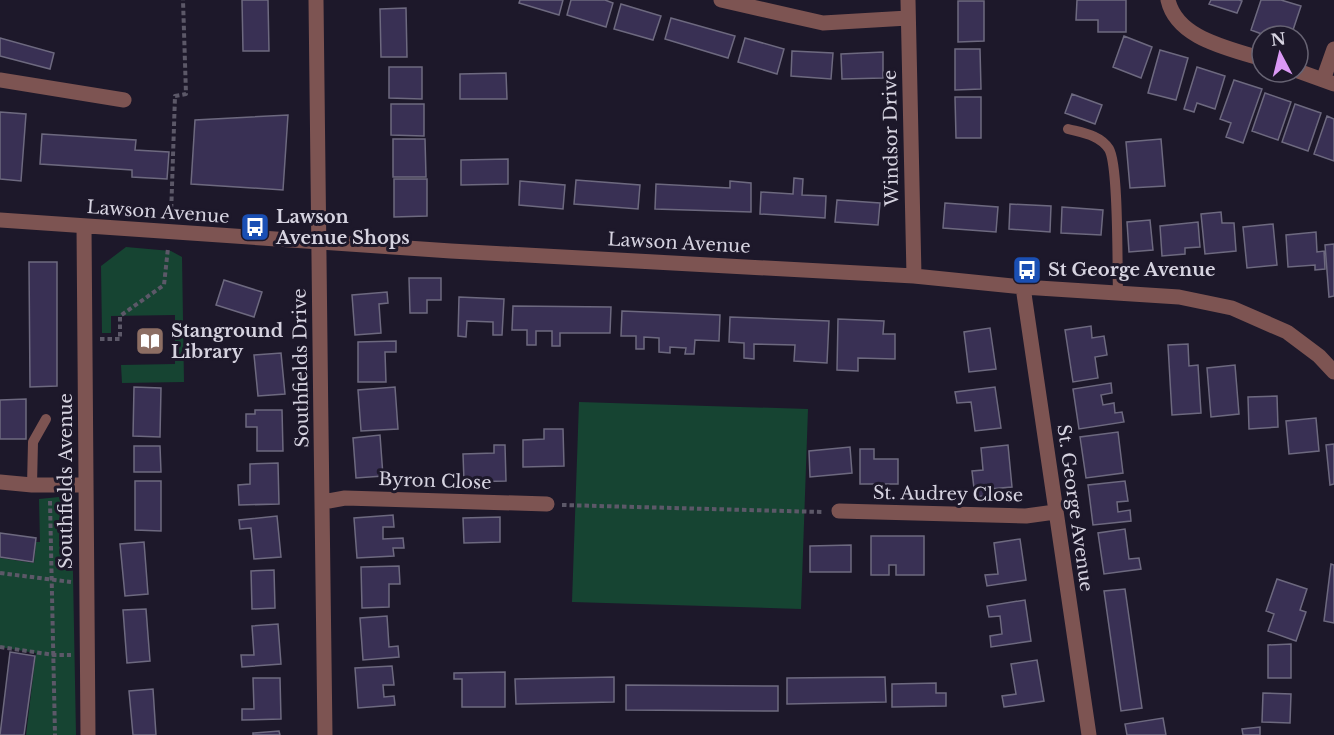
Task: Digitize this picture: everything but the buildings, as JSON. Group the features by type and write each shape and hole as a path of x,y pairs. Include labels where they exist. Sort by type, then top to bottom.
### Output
{"street":[{"name":"Southfields Drive","path":"316,0 317,241 325,735"},
{"path":"721,0 823,23 908,18"},
{"name":"Windsor Drive","path":"908,0 914,276"},
{"path":"1168,0 1183,28 1212,42 1250,55"},
{"path":"1310,75 1329,82 1334,49"},
{"path":"0,80 124,100"},
{"name":"Lawson Avenue","path":"0,220 451,251 914,276 1023,287 1179,297 1232,308 1287,332 1319,356 1334,372"},
{"name":"Southfields Avenue","path":"84,226 88,735"},
{"name":"St. George Avenue","path":"1023,287 1089,735"},
{"path":"0,482 32,485 86,485"},
{"name":"Byron Close","path":"323,502 345,498 547,504"},
{"name":"St. Audrey Close","path":"839,511 1026,516 1055,512"}],"lane":[{"path":"1068,129 1095,136 1109,149 1114,172 1118,293"},
{"path":"32,485 33,442 46,419"}],"path":[{"path":"85,339 120,339 120,316 164,285 170,233 175,96 186,94 183,0"},
{"path":"50,485 55,735"},
{"path":"547,504 804,512 839,511"},
{"path":"0,573 86,584"},
{"path":"0,647 54,655 87,656"}],"green space":[{"path":"126,247 171,251 182,257 184,382 122,383 121,365 175,364 175,315 111,316 111,333 102,333 101,266"},
{"path":"579,402 808,409 801,609 572,602"},
{"path":"59,497 69,507 72,521 76,735 26,735 36,653 0,647 0,558 34,563 36,542 40,542 39,499"}],"place":[{"name":"Lawson Avenue Shops","path":"255,227"},
{"name":"St George Avenue","path":"1027,270"},
{"name":"Stanground Library","path":"150,341"}]}
